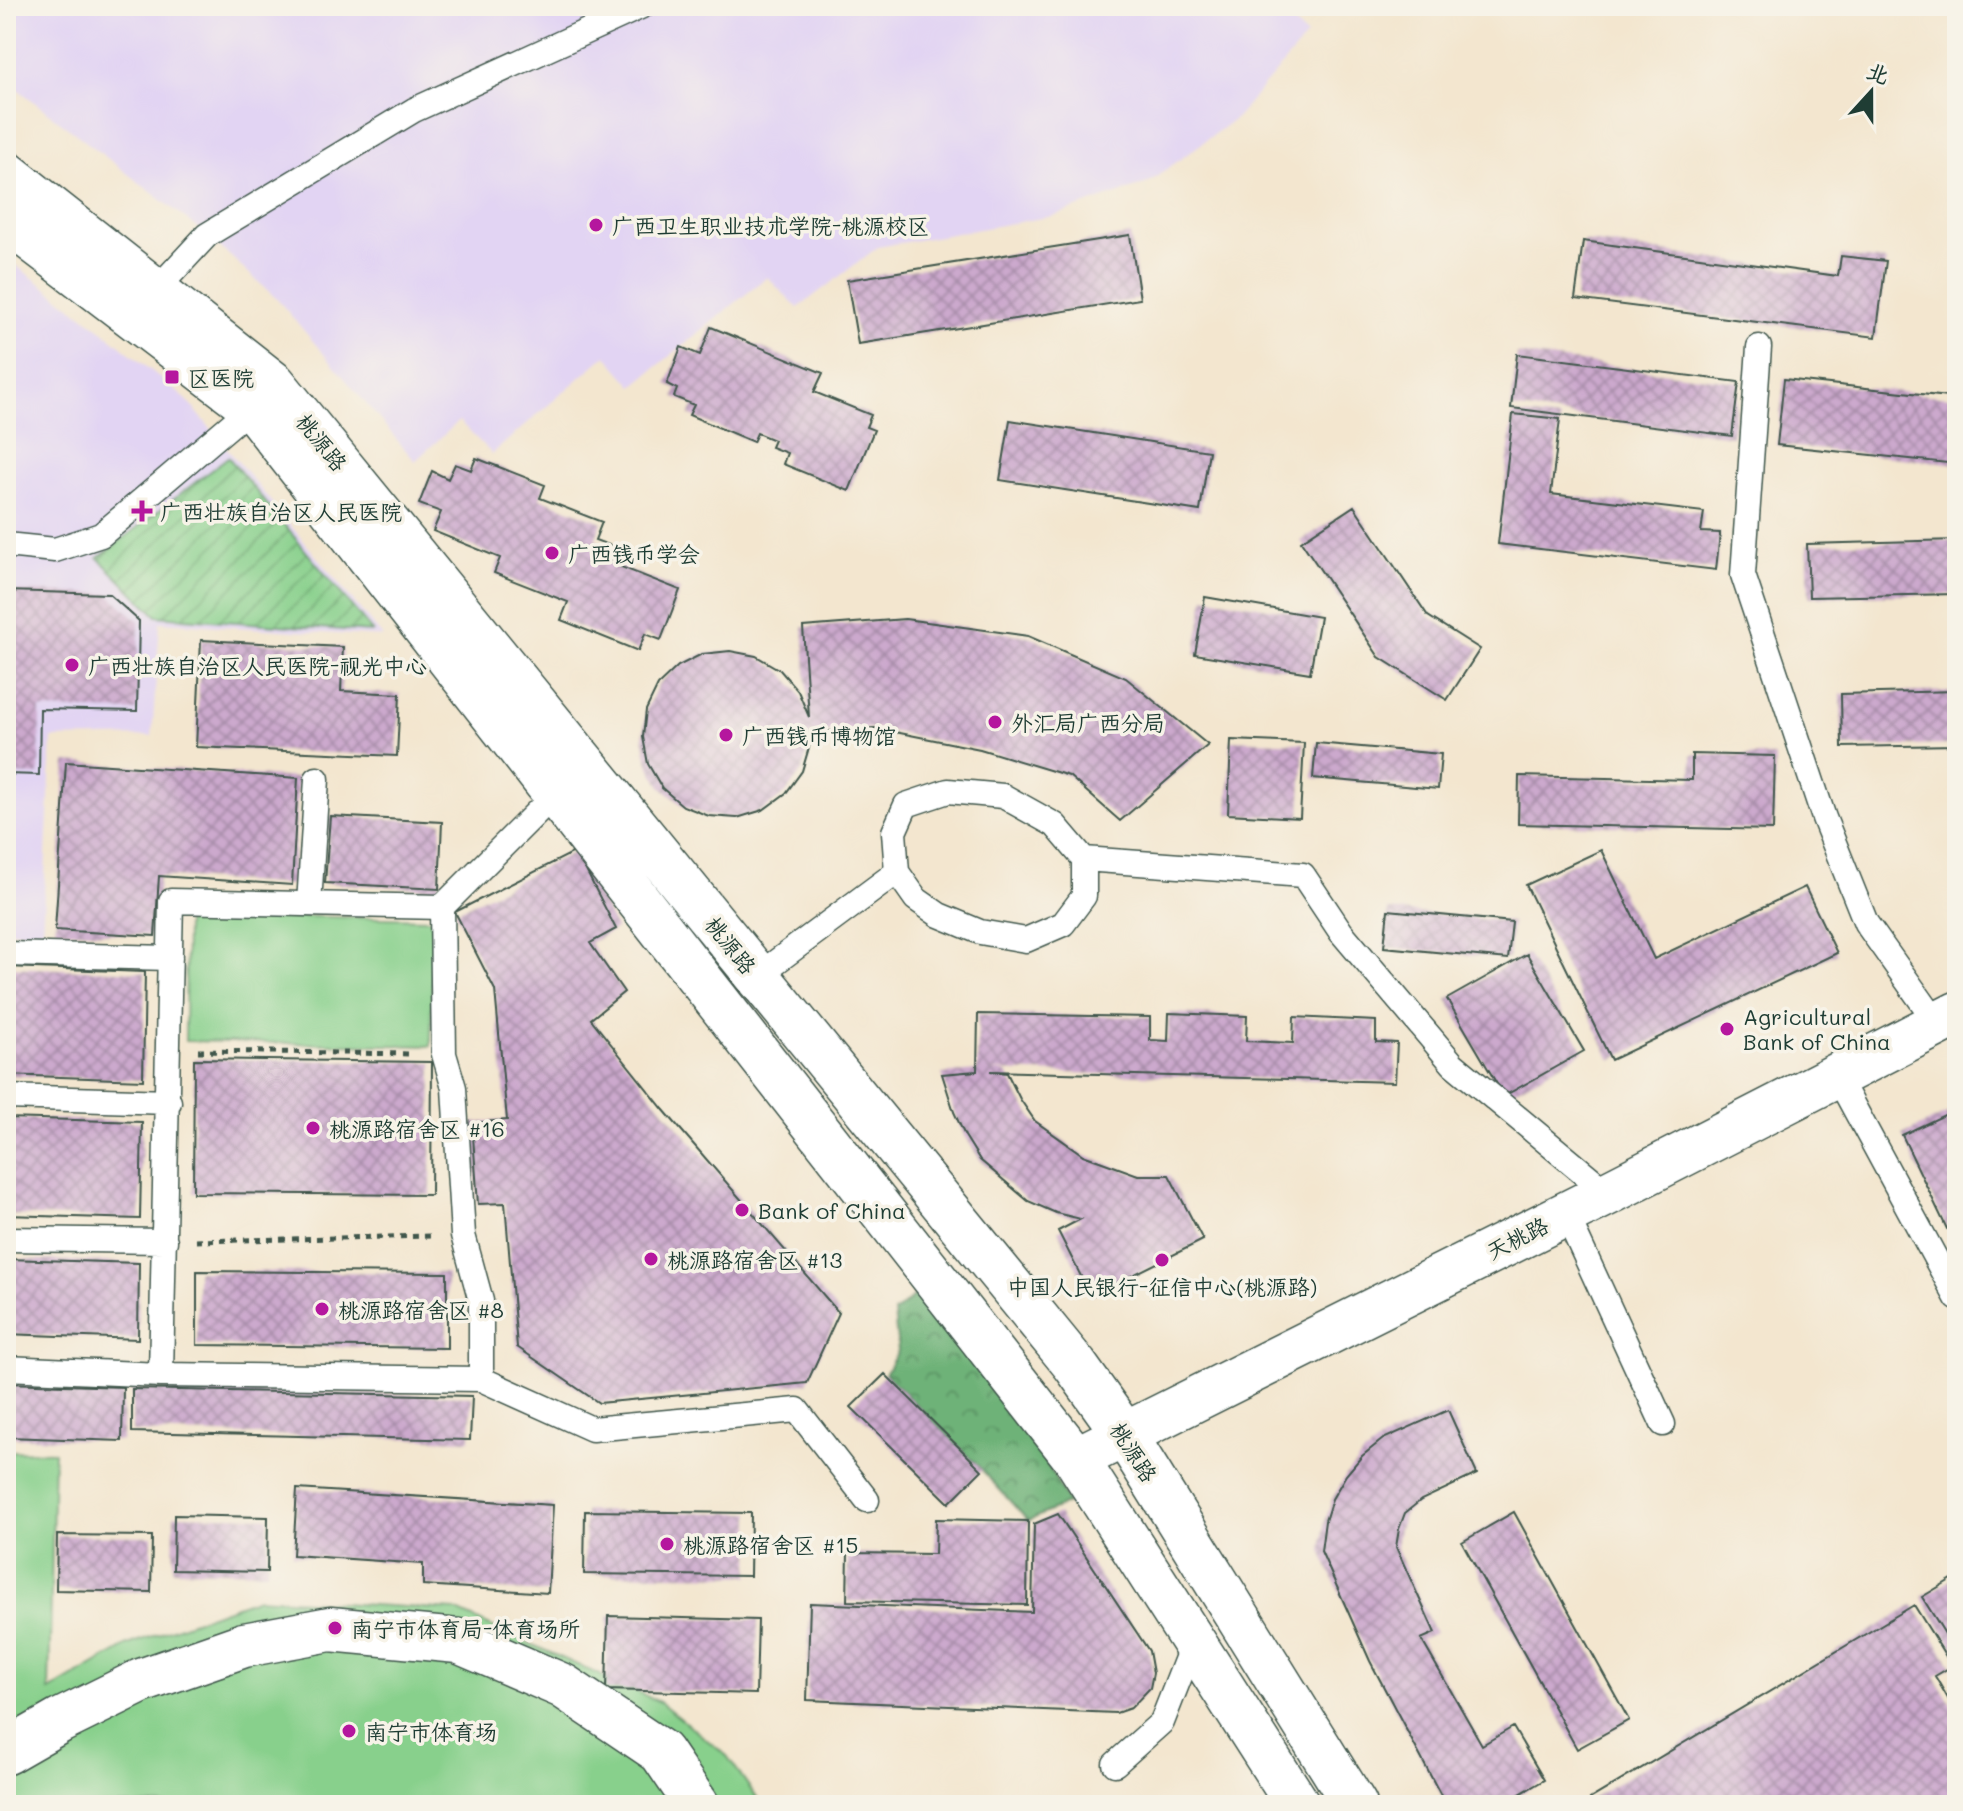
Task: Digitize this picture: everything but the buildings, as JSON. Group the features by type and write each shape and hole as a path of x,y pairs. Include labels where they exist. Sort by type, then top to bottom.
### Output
{"main road":[{"name":"桃源路","path":"6,173 274,384 1075,1365 1125,1435 1355,1805"},
{"name":"桃源路","path":"6,220 252,407 1076,1459 1298,1805"},
{"name":"天桃路","path":"1076,1459 1608,1193 1947,1019"},
{"path":"6,1752 141,1681 244,1645 330,1629 458,1641 563,1686 661,1752 697,1805"}],"lane":[{"path":"156,290 207,235 414,110 642,6"},
{"path":"1759,347 1743,575 1824,818 1866,923 1947,1019"},
{"path":"6,545 55,550 101,535 252,407"},
{"path":"309,904 317,779"},
{"path":"948,791 1003,796 1055,825 1084,859 1084,896 1063,924 1026,940 980,932 939,915 916,899 897,872 894,832 906,805 948,791"},
{"path":"481,1379 481,1301 463,1235 454,1088 444,1054 442,907 555,794"},
{"path":"1084,859 1303,875 1341,932 1453,1064 1608,1193"},
{"path":"757,976 897,872"},
{"path":"161,1375 171,901 442,907"},
{"path":"6,954 170,958"},
{"path":"1837,1076 1954,1285"},
{"path":"6,1097 169,1102"},
{"path":"1566,1214 1663,1424"},
{"path":"6,1239 165,1241"},
{"path":"6,1368 161,1375 481,1379 592,1429 797,1410 867,1500"},
{"path":"1115,1764 1162,1722 1193,1643"}],"path":[{"path":"169,1050 444,1054"},
{"path":"165,1241 463,1235"}],"shaded area":[{"name":"广西卫生职业技术学院-桃源校区","path":"6,6 1275,6 1307,36 1236,118 1148,183 1053,216 878,247 798,308 767,277 633,386 606,355 492,454 459,421 415,461 277,299 207,235 6,80"},
{"name":"广西壮族自治区人民医院","path":"6,258 93,323 187,400 383,637 160,622 152,736 52,738 42,932 6,931"}],"green space":[{"path":"228,457 373,632 157,616 98,558"},
{"path":"186,914 433,919 431,1046 185,1041"},
{"path":"917,1294 1034,1439 1068,1503 1028,1521 982,1470 885,1374 898,1351 894,1313"},
{"name":"南宁市体育局-体育场所","path":"6,1451 54,1452 49,1691 128,1645 258,1598 455,1610 660,1702 727,1756 762,1805 6,1805"}],"place":[{"name":"广西卫生职业技术学院-桃源校区","path":"596,225"},
{"name":"区医院","path":"172,377"},
{"name":"广西壮族自治区人民医院","path":"142,511"},
{"name":"广西钱币学会","path":"552,553"},
{"name":"广西壮族自治区人民医院-视光中心","path":"72,665"},
{"name":"外汇局广西分局","path":"995,722"},
{"name":"广西钱币博物馆","path":"726,735"},
{"name":"Agricultural Bank of China","path":"1727,1029"},
{"name":"桃源路宿舍区 #16","path":"313,1128"},
{"name":"Bank of China","path":"742,1210"},
{"name":"桃源路宿舍区 #13","path":"651,1259"},
{"name":"中国人民银行-征信中心(桃源路)","path":"1162,1260"},
{"name":"桃源路宿舍区 #8","path":"322,1309"},
{"name":"桃源路宿舍区 #15","path":"667,1544"},
{"name":"南宁市体育局-体育场所","path":"335,1628"},
{"name":"南宁市体育场","path":"349,1731"}]}
